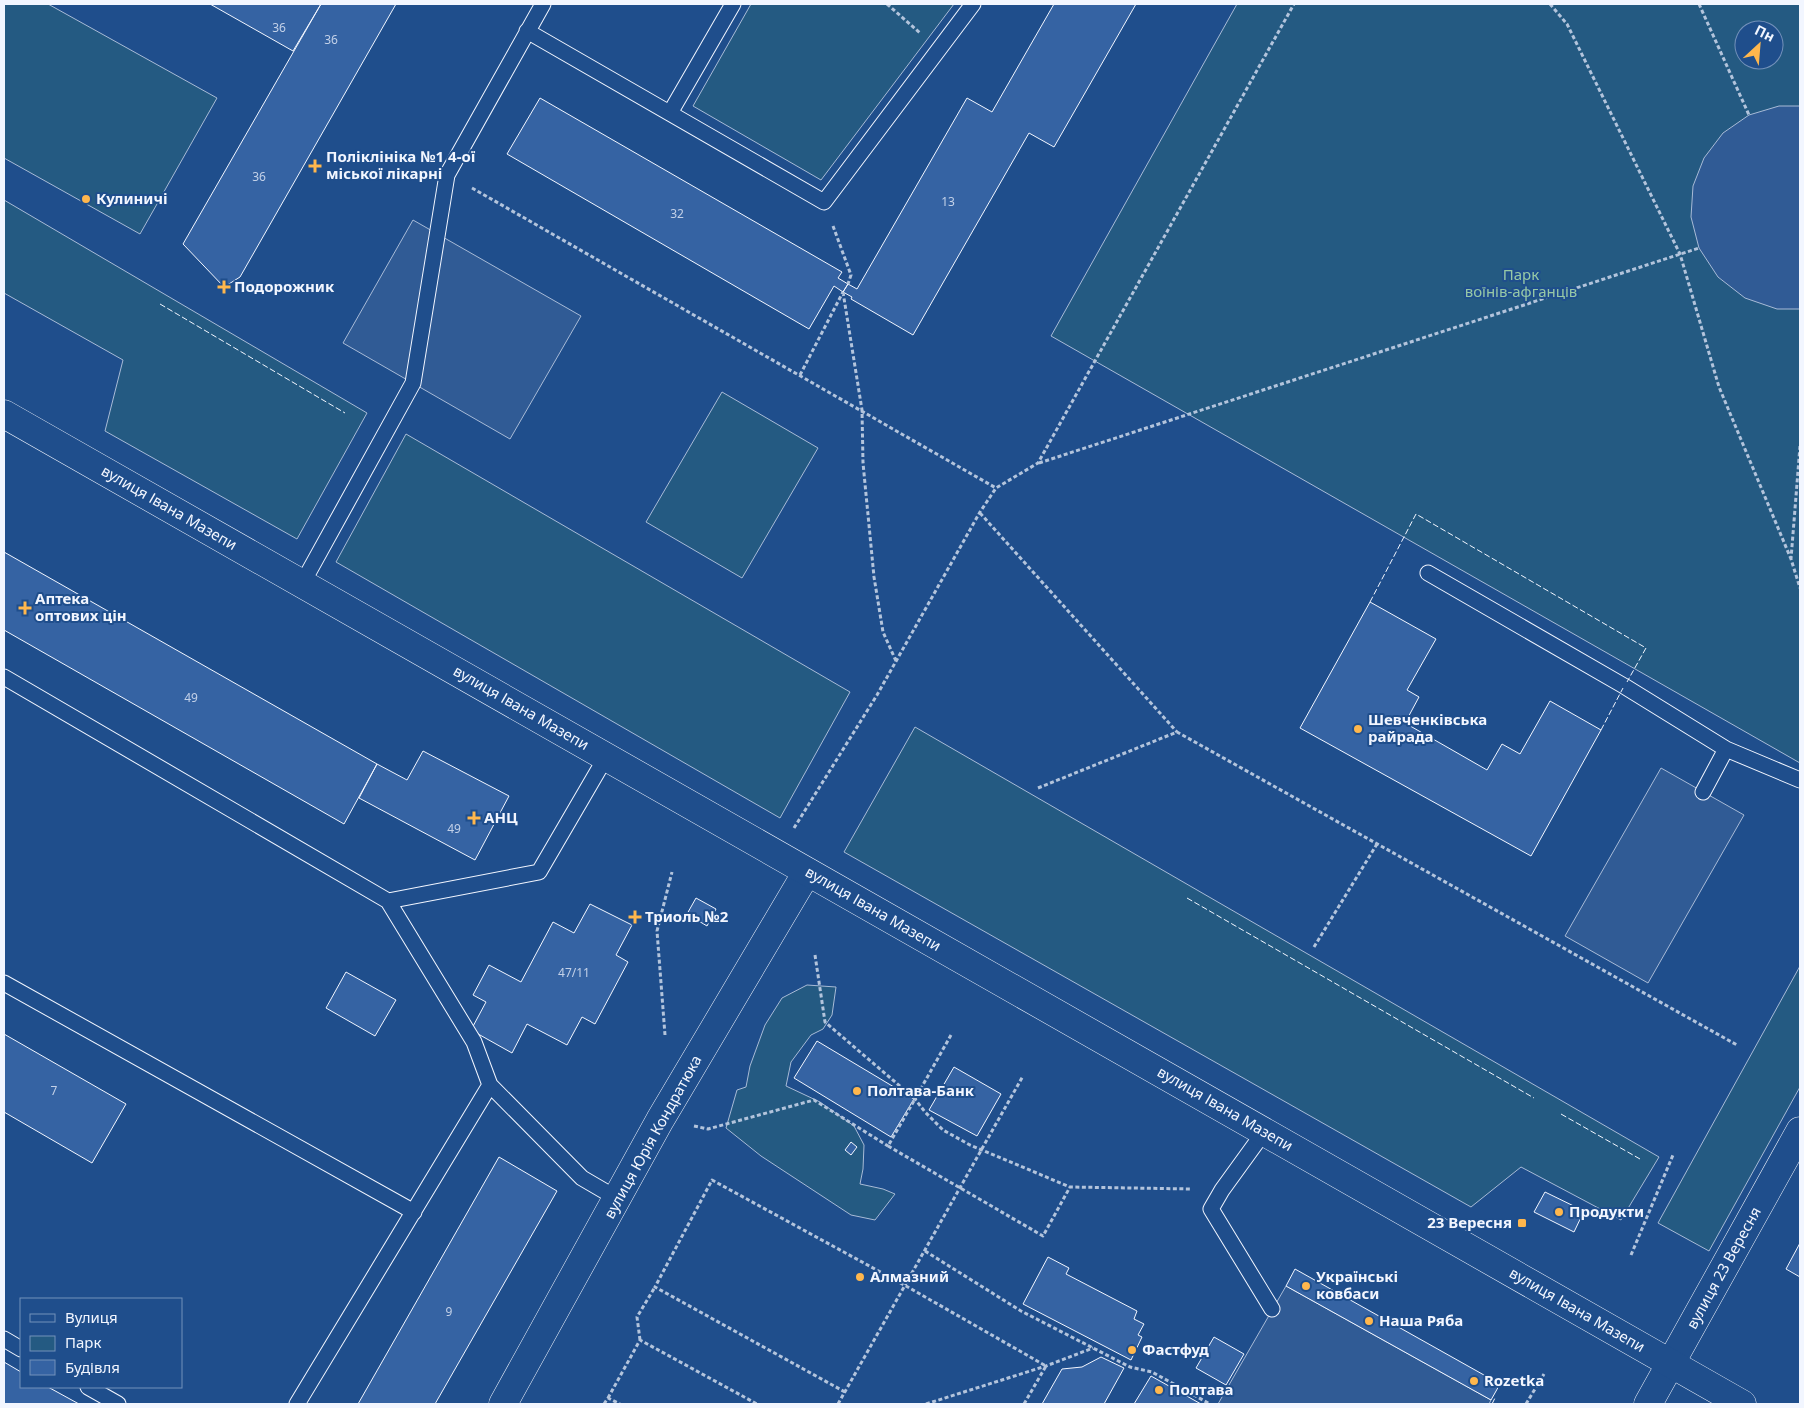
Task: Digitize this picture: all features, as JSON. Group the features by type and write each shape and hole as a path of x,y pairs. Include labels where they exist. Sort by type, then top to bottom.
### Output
{"main road":[{"name":"вулиця Івана Мазепи","path":"4,414 1742,1404"},
{"name":"вулиця Юрія Кондратюка","path":"503,1404 660,1120 807,872"},
{"name":"вулиця 23 Вересня","path":"1648,1404 1800,1131"}],"lane":[{"path":"302,584 413,383 447,174 542,4"},
{"path":"670,113 733,4"},
{"path":"527,31 824,202 973,4"},
{"path":"1428,573 1624,686 1726,749 1800,780"},
{"path":"4,677 388,901 474,1042 490,1085 582,1178 618,1199"},
{"path":"1702,792 1726,749"},
{"path":"388,901 539,872 606,757"},
{"path":"4,984 414,1212"},
{"path":"297,1404 490,1085"},
{"path":"1264,1132 1222,1190 1211,1209 1272,1309"},
{"path":"4,1339 20,1348"},
{"path":"90,1388 118,1404"}],"path":[{"path":"887,4 939,50"},
{"path":"1038,463 1294,4"},
{"path":"1550,4 1567,24 1680,254 1719,388 1791,559 1800,588"},
{"path":"1699,4 1749,115"},
{"path":"447,174 996,488"},
{"path":"824,202 851,275 848,284"},
{"path":"777,854 877,695 980,512 996,488 1038,463 1699,248"},
{"path":"800,375 844,292 862,410 863,463 874,577 883,632 896,661"},
{"path":"1791,559 1800,446"},
{"path":"980,512 1177,732 1737,1045"},
{"path":"1038,788 1177,732"},
{"path":"1314,947 1377,844"},
{"path":"665,1035 657,931 672,872"},
{"path":"815,955 825,1022 915,1099 943,1130 970,1145 1070,1187 1222,1190"},
{"path":"888,1146 951,1035"},
{"path":"838,1404 1023,1076"},
{"path":"660,1120 708,1129 814,1100 888,1146 1043,1236 1070,1187"},
{"path":"1631,1255 1673,1155"},
{"path":"604,1404 640,1340 637,1317 712,1180 906,1286 1046,1366"},
{"path":"925,1252 1021,1311 1130,1367 1152,1372 1210,1404"},
{"path":"654,1287 845,1392"},
{"path":"640,1340 757,1404"},
{"path":"926,1404 1046,1366 1093,1348"},
{"path":"1024,1404 1046,1366"},
{"path":"1526,1404 1544,1374"},
{"path":"608,1398 620,1404"}],"green space":[{"path":"4,4 48,4 217,98 140,234 4,158"},
{"path":"751,4 954,4 821,180 693,106"},
{"name":"Парк воїнів-афганців","path":"1237,4 1800,4 1800,763 1051,336"},
{"path":"4,200 367,413 297,539 105,431 123,360 4,293"},
{"path":"722,392 818,448 742,578 646,522"},
{"path":"406,434 850,692 780,818 336,562"},
{"path":"915,727 1659,1157 1621,1220 1521,1167 1471,1207 844,852"},
{"path":"1800,966 1800,1087 1709,1251 1658,1223"},
{"path":"807,985 836,987 832,1015 823,1029 811,1035 791,1062 786,1086 820,1102 854,1126 864,1145 860,1184 883,1189 895,1194 875,1220 851,1215 761,1156 726,1128 737,1090 746,1087 750,1066 765,1025 782,998"}],"shaded area":[{"path":"1779,106 1800,106 1800,309 1777,309 1745,298 1718,277 1699,248 1691,217 1693,186 1704,158 1723,133 1749,115"},
{"path":"413,220 581,316 510,439 343,343"},
{"path":"1661,768 1744,815 1648,983 1565,936"},
{"path":"1286,1286 1491,1400 1489,1404 1218,1404"}],"building":[{"path":"210,4 321,4 293,51"},
{"path":"321,4 396,4 240,277 224,287 183,244"},
{"path":"1054,4 1136,4 1054,147 1029,133 913,335 851,299 852,297 843,292 848,284 857,289 967,98 992,112"},
{"path":"540,98 842,272 838,278 848,284 843,292 834,286 809,329 507,154"},
{"path":"4,552 377,764 344,824 4,630"},
{"name":"Шевченківська райрада","path":"1370,602 1436,639 1407,690 1419,697 1405,723 1487,770 1502,744 1520,754 1550,701 1601,730 1531,856 1300,728"},
{"path":"423,751 509,796 475,860 359,798 377,764 407,780"},
{"path":"696,898 716,909 707,926 687,914"},
{"path":"590,904 632,925 616,955 628,962 595,1024 582,1017 567,1045 527,1024 512,1053 471,1030 486,1002 473,995 489,965 521,982 553,922 574,933"},
{"path":"346,972 396,1000 375,1036 326,1008"},
{"path":"4,1034 126,1104 92,1163 4,1112"},
{"name":"Полтава-Банк","path":"817,1041 914,1099 891,1137 794,1078"},
{"path":"954,1067 1001,1094 977,1136 929,1110"},
{"path":"851,1142 857,1147 851,1155 845,1150"},
{"path":"499,1157 557,1191 435,1404 358,1404"},
{"name":"Продукти","path":"1545,1192 1584,1211 1574,1232 1534,1212"},
{"path":"1800,1243 1800,1277 1786,1269"},
{"path":"1048,1257 1069,1268 1066,1274 1137,1311 1134,1319 1144,1324 1138,1335 1142,1337 1131,1360 1023,1304"},
{"path":"1295,1269 1500,1384 1491,1400 1286,1286"},
{"path":"1214,1337 1244,1354 1226,1385 1196,1368"},
{"path":"1101,1357 1124,1368 1104,1404 1042,1404 1062,1369 1082,1367"},
{"path":"4,1362 20,1371 20,1388 50,1388 79,1404 4,1404"},
{"name":"Полтава","path":"1151,1376 1201,1404 1134,1404"}],"fence":[{"path":"160,304 345,413"},
{"path":"1370,602 1416,514 1646,648 1627,682"},
{"path":"1601,730 1623,688"},
{"path":"1187,898 1534,1098"},
{"path":"1561,1114 1640,1159"},
{"path":"1492,1404 1495,1398"}],"place":[{"name":"Поліклініка №1 4-ої міської лікарні","path":"315,166"},
{"name":"Кулиничі","path":"86,199"},
{"name":"Подорожник","path":"224,287"},
{"name":"Аптека оптових цін","path":"25,608"},
{"name":"Шевченківська райрада","path":"1358,729"},
{"name":"АНЦ","path":"474,818"},
{"name":"Триоль №2","path":"635,917"},
{"name":"Полтава-Банк","path":"857,1091"},
{"name":"Продукти","path":"1559,1212"},
{"name":"23 Вересня","path":"1522,1223"},
{"name":"Алмазний","path":"860,1277"},
{"name":"Українські ковбаси","path":"1306,1286"},
{"name":"Наша Ряба","path":"1369,1321"},
{"name":"Фастфуд","path":"1132,1350"},
{"name":"Rozetka","path":"1474,1381"},
{"name":"Полтава","path":"1159,1390"}]}
